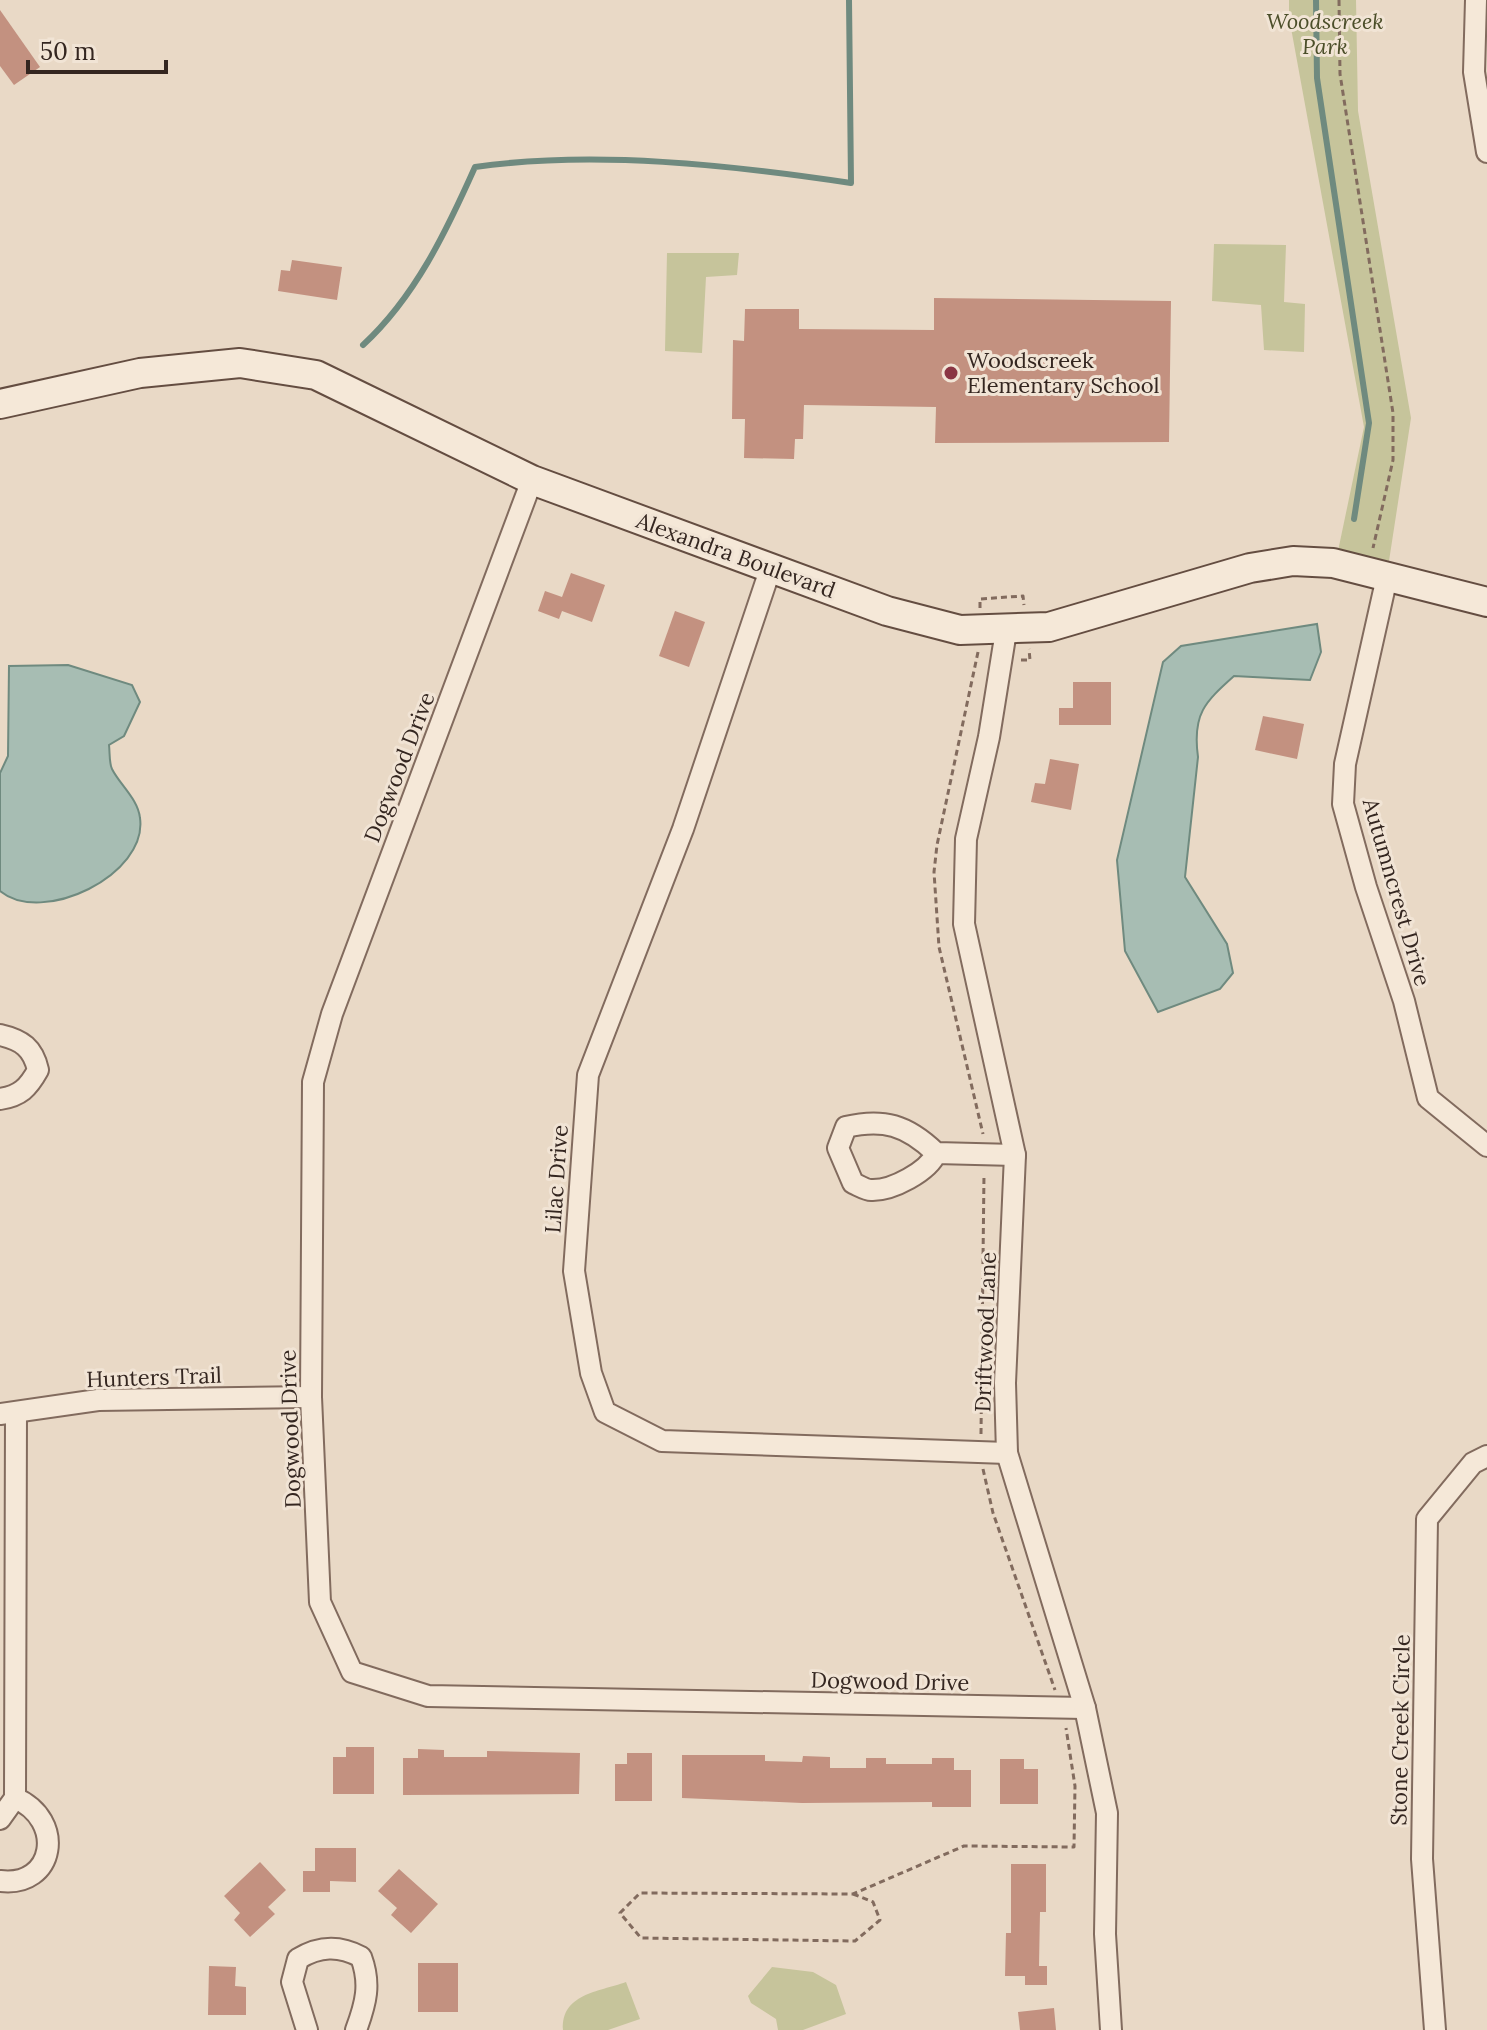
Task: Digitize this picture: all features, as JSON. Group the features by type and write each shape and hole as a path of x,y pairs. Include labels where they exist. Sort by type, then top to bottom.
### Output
{"street":[{"path":"1476,0 1474,72 1487,152"},
{"name":"Alexandra Boulevard","path":"0,404 140,373 240,363 316,375 532,480 887,611 960,630 1049,627 1250,568 1306,562 1333,563 1487,602"},
{"name":"Dogwood Drive","path":"532,480 332,1014 313,1082 311,1397 320,1602 352,1672 428,1696 1085,1708"},
{"name":"Lilac Drive","path":"771,567 683,829 588,1075 574,1271 591,1373 605,1412 662,1441 1007,1453"},
{"name":"Autumncrest Drive","path":"1377,574 1345,764 1343,804 1366,887 1404,1001 1428,1098 1487,1146"},
{"name":"Driftwood Lane","path":"1004,630 1003,659 966,839 964,924 1015,1155 1005,1383 1007,1453 1085,1708 1107,1813 1105,1934 1111,2030"},
{"path":"0,1035 18,1039 34,1053 38,1070 29,1086 17,1096 0,1099"},
{"path":"936,1153 931,1164 898,1183 870,1190 853,1183 838,1148 846,1127 876,1119 921,1138 936,1153 1015,1155"},
{"name":"Hunters Trail","path":"8,1413 98,1400 311,1397"},
{"path":"0,1819 15,1798 8,1413"},
{"name":"Stone Creek Circle","path":"1435,2030 1422,1859 1427,1519 1473,1463 1487,1456"},
{"path":"0,1881 22,1879 37,1869 47,1854 49,1836 44,1819 32,1805 15,1798"},
{"path":"307,2030 292,1982 298,1959 313,1949 344,1948 361,1957 367,1975 367,2000 356,2030"}],"path":[{"path":"1339,0 1340,74 1393,413 1393,460 1377,574"},
{"path":"853,1894 873,1902 880,1920 855,1941 641,1938 620,1913 640,1893 853,1894 964,1846 1074,1847 1075,1786 1062,1708 993,1513 981,1452 983,1154 980,1114 939,947 934,872 1004,630 1023,596 980,599 1004,630 1030,660 1003,659"}],"green space":[{"name":"Woodscreek Park","path":"1289,0 1356,0 1358,111 1411,418 1389,561 1338,551 1364,427 1289,17"},
{"path":"1214,244 1286,245 1284,302 1305,304 1304,352 1264,350 1261,305 1212,301"},
{"path":"667,253 739,253 737,275 706,277 702,353 665,351"},
{"path":"772,1967 813,1972 836,1985 846,2014 803,2030 778,2030 776,2019 751,2003 748,1996"},
{"path":"626,1982 640,2019 608,2030 563,2030 564,2018 575,2002 593,1992"}],"shaded area":[{"path":"1317,624 1321,652 1310,680 1234,676 1208,702 1199,719 1185,877 1227,944 1233,973 1220,989 1158,1012 1125,951 1117,860 1163,662 1181,646"},
{"path":"68,665 132,685 140,702 124,736 109,745 112,769 139,811 138,839 127,858 110,875 89,889 65,898 41,902 18,900 0,891 0,773 8,756 9,666"}],"building":[{"path":"0,10 40,67 14,85 0,66"},
{"path":"292,260 342,267 337,300 278,291 281,270 290,271"},
{"name":"Woodscreek Elementary School","path":"934,298 1171,301 1169,442 935,443 936,407 804,405 803,439 795,439 794,459 744,458 745,419 732,419 733,340 744,341 745,309 799,309 799,329 934,330"},
{"path":"571,573 605,585 592,622 562,611 559,619 538,611 545,591 562,597"},
{"path":"675,611 705,622 689,667 659,656"},
{"path":"1073,682 1111,682 1111,725 1059,725 1059,708 1073,708"},
{"path":"1263,716 1304,724 1297,759 1255,750"},
{"path":"1050,759 1079,764 1071,810 1031,802 1035,783 1045,784"},
{"path":"346,1747 374,1747 374,1794 333,1794 333,1757 346,1757"},
{"path":"418,1749 444,1750 444,1757 487,1757 487,1751 580,1753 579,1794 403,1795 403,1758 418,1758"},
{"path":"627,1753 652,1753 652,1801 615,1801 615,1764 627,1764"},
{"path":"682,1755 765,1755 765,1761 802,1762 803,1756 830,1757 830,1768 866,1768 866,1758 886,1758 886,1764 932,1764 932,1758 954,1758 954,1770 971,1770 971,1807 932,1807 932,1802 802,1803 682,1798"},
{"path":"1000,1759 1024,1759 1024,1769 1038,1769 1038,1804 1000,1804"},
{"path":"315,1848 356,1848 356,1882 330,1881 330,1892 303,1892 303,1871 315,1871"},
{"path":"260,1862 286,1890 268,1907 275,1914 250,1937 234,1920 240,1913 224,1896"},
{"path":"1011,1864 1046,1864 1046,1912 1040,1912 1039,1966 1047,1966 1047,1985 1025,1985 1025,1976 1005,1976 1006,1933 1011,1933"},
{"path":"399,1869 438,1904 411,1933 391,1915 397,1908 378,1891"},
{"path":"418,1963 458,1963 458,2012 418,2012"},
{"path":"209,1966 236,1967 235,1986 246,1987 246,2015 208,2015"},
{"path":"1054,2008 1056,2030 1020,2030 1018,2012"}],"waterway":[{"path":"363,345 414,285 441,239 475,167 567,160 663,162 851,183 849,0"},
{"path":"1316,0 1317,78 1369,423 1354,519"}],"place":[{"name":"Woodscreek Elementary School","path":"951,373"}]}
